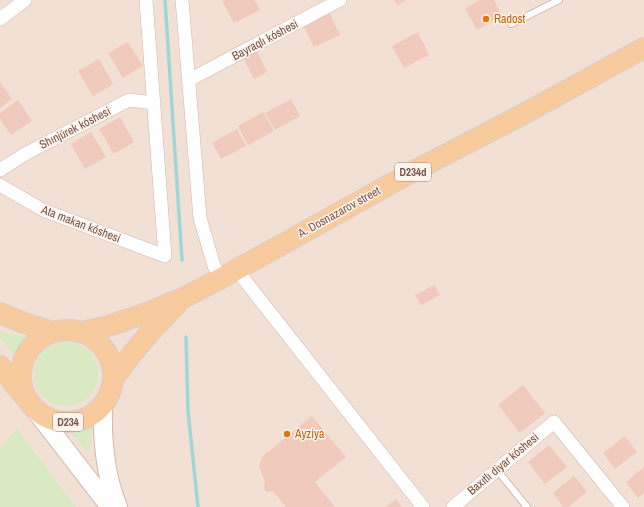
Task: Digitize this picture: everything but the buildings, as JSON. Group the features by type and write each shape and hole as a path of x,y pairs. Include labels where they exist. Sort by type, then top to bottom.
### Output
{"main road":[{"name":"A. Dosnazarov street","path":"183,298 414,171 531,110 644,48"},
{"name":"D234d","path":"82,332 108,326 147,313 183,298"},
{"name":"D234d","path":"114,378 151,330 183,298"},
{"path":"0,313 52,332 67,329 82,332"},
{"name":"D234","path":"52,332 40,338 29,349 23,362 21,376 23,390 33,406 48,418 62,422 77,421 91,416 103,406 111,393 114,378 112,363 105,349 95,338 82,332"},
{"name":"D234","path":"0,366 33,406 110,507"},
{"name":"D234","path":"103,406 102,436 108,472 118,507"}],"street":[{"path":"0,19 25,0"},
{"path":"146,0 154,103"},
{"path":"182,0 200,218 214,266 229,274 423,507"},
{"name":"Bayraqlı kóshesi","path":"189,80 340,0"},
{"name":"Shınjúrek kóshesi","path":"0,170 25,154 129,100 154,103"},
{"name":"Ata makan kóshesi","path":"0,185 43,210 165,256 154,103"},
{"name":"Baxıtlı diyar kóshesi","path":"453,507 554,422 623,507"}],"lane":[{"path":"511,24 559,0"},
{"path":"497,470 527,507"}],"shaded area":[{"path":"0,0 644,0 644,507 0,507"}],"green space":[{"path":"0,332 32,338 21,356 20,364 0,337"},
{"path":"66,342 84,348 92,356 98,374 92,392 84,400 66,406 48,400 40,392 34,374 40,356 48,348"},
{"path":"93,423 89,454 67,427 81,428"},
{"path":"17,429 76,507 0,507 0,448"}],"waterway":[{"path":"165,0 182,260"},
{"path":"186,337 188,411 198,507"}],"place":[{"name":"Radost","path":"486,19"},
{"name":"Ayziya","path":"287,434"}]}
